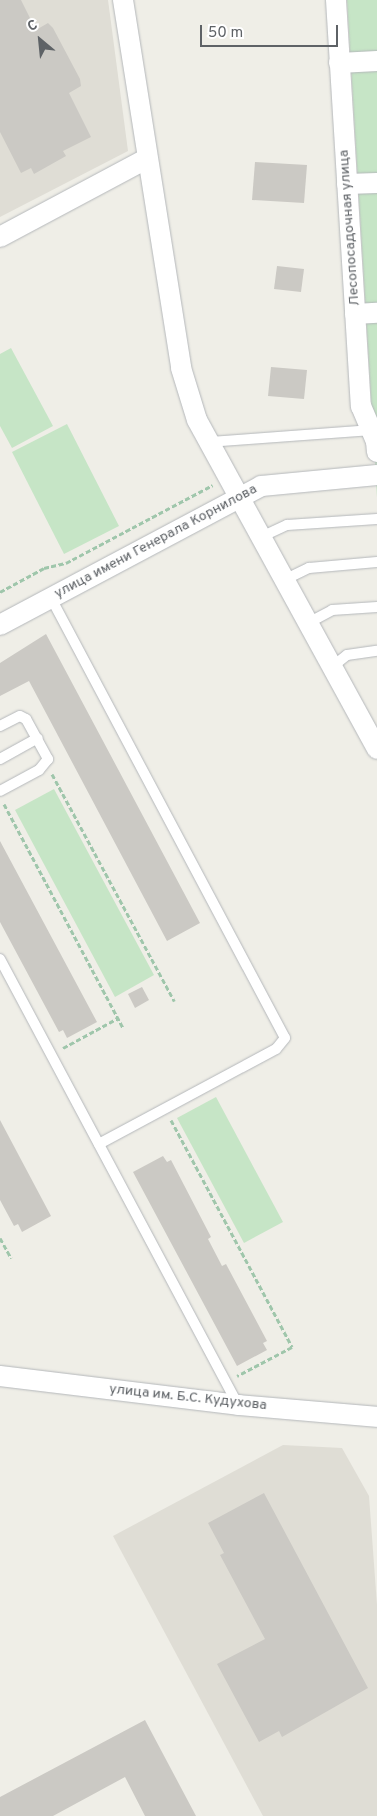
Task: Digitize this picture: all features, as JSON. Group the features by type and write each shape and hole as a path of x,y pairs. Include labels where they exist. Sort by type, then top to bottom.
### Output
{"street":[{"path":"123,0 146,159 181,368 197,420 377,749"},
{"name":"Лесопосадочная улица","path":"336,0 361,406 375,438 377,452"},
{"path":"339,63 377,61"},
{"path":"0,237 146,159"},
{"path":"347,184 377,183"},
{"path":"355,314 377,313"},
{"name":"улица имени Генерала Корнилова","path":"0,625 261,486 377,475"},
{"name":"улица им. Б.С. Кудухова","path":"0,1376 238,1405 377,1416"}],"lane":[{"path":"209,442 375,438"},
{"path":"261,537 288,525 377,519"},
{"path":"284,580 309,568 377,562"},
{"path":"51,598 285,1038 276,1049 99,1144"},
{"path":"308,623 332,610 377,607"},
{"path":"332,666 347,654 377,651"},
{"path":"0,726 20,716 26,719 48,759 46,765 0,791"},
{"path":"0,759 38,738"},
{"path":"0,959 238,1405"}],"path":[{"path":"0,592 44,568 66,563 228,477"},
{"path":"46,765 174,1001"},
{"path":"0,796 123,1028"},
{"path":"60,1049 118,1018"},
{"path":"165,1108 292,1347 232,1378"},
{"path":"0,1238 11,1258"}],"shaded area":[{"path":"0,0 108,0 128,151 0,217"},
{"path":"283,1445 342,1448 369,1496 377,1605 377,1816 263,1816 113,1536"}],"green space":[{"path":"347,0 377,0 377,498 372,413"},
{"path":"11,348 53,426 12,448 0,426 0,354"},
{"path":"67,424 119,526 64,554 12,452"},
{"path":"54,789 154,975 115,997 15,810"},
{"path":"216,1097 283,1222 244,1243 177,1118"}],"building":[{"path":"0,0 21,0 36,30 48,23 53,28 80,79 81,86 69,93 91,137 63,151 66,156 34,174 31,168 21,173 0,132"},
{"path":"255,162 307,165 304,203 252,200"},
{"path":"277,266 304,269 301,292 274,289"},
{"path":"271,367 307,370 304,399 268,396"},
{"path":"46,634 200,923 167,941 29,681 0,696 0,663"},
{"path":"0,841 97,1022 67,1038 63,1030 59,1032 0,922"},
{"path":"142,987 149,1000 135,1008 128,994"},
{"path":"0,1120 51,1216 22,1232 18,1224 14,1226 0,1200"},
{"path":"163,1156 167,1162 171,1160 211,1237 208,1239 222,1266 226,1264 267,1341 263,1343 267,1350 237,1366 133,1172"},
{"path":"264,1493 368,1688 282,1737 279,1731 259,1742 217,1664 265,1639 220,1555 224,1553 208,1523"},
{"path":"145,1720 196,1816 145,1816 125,1777 53,1816 0,1816 0,1797"}]}
